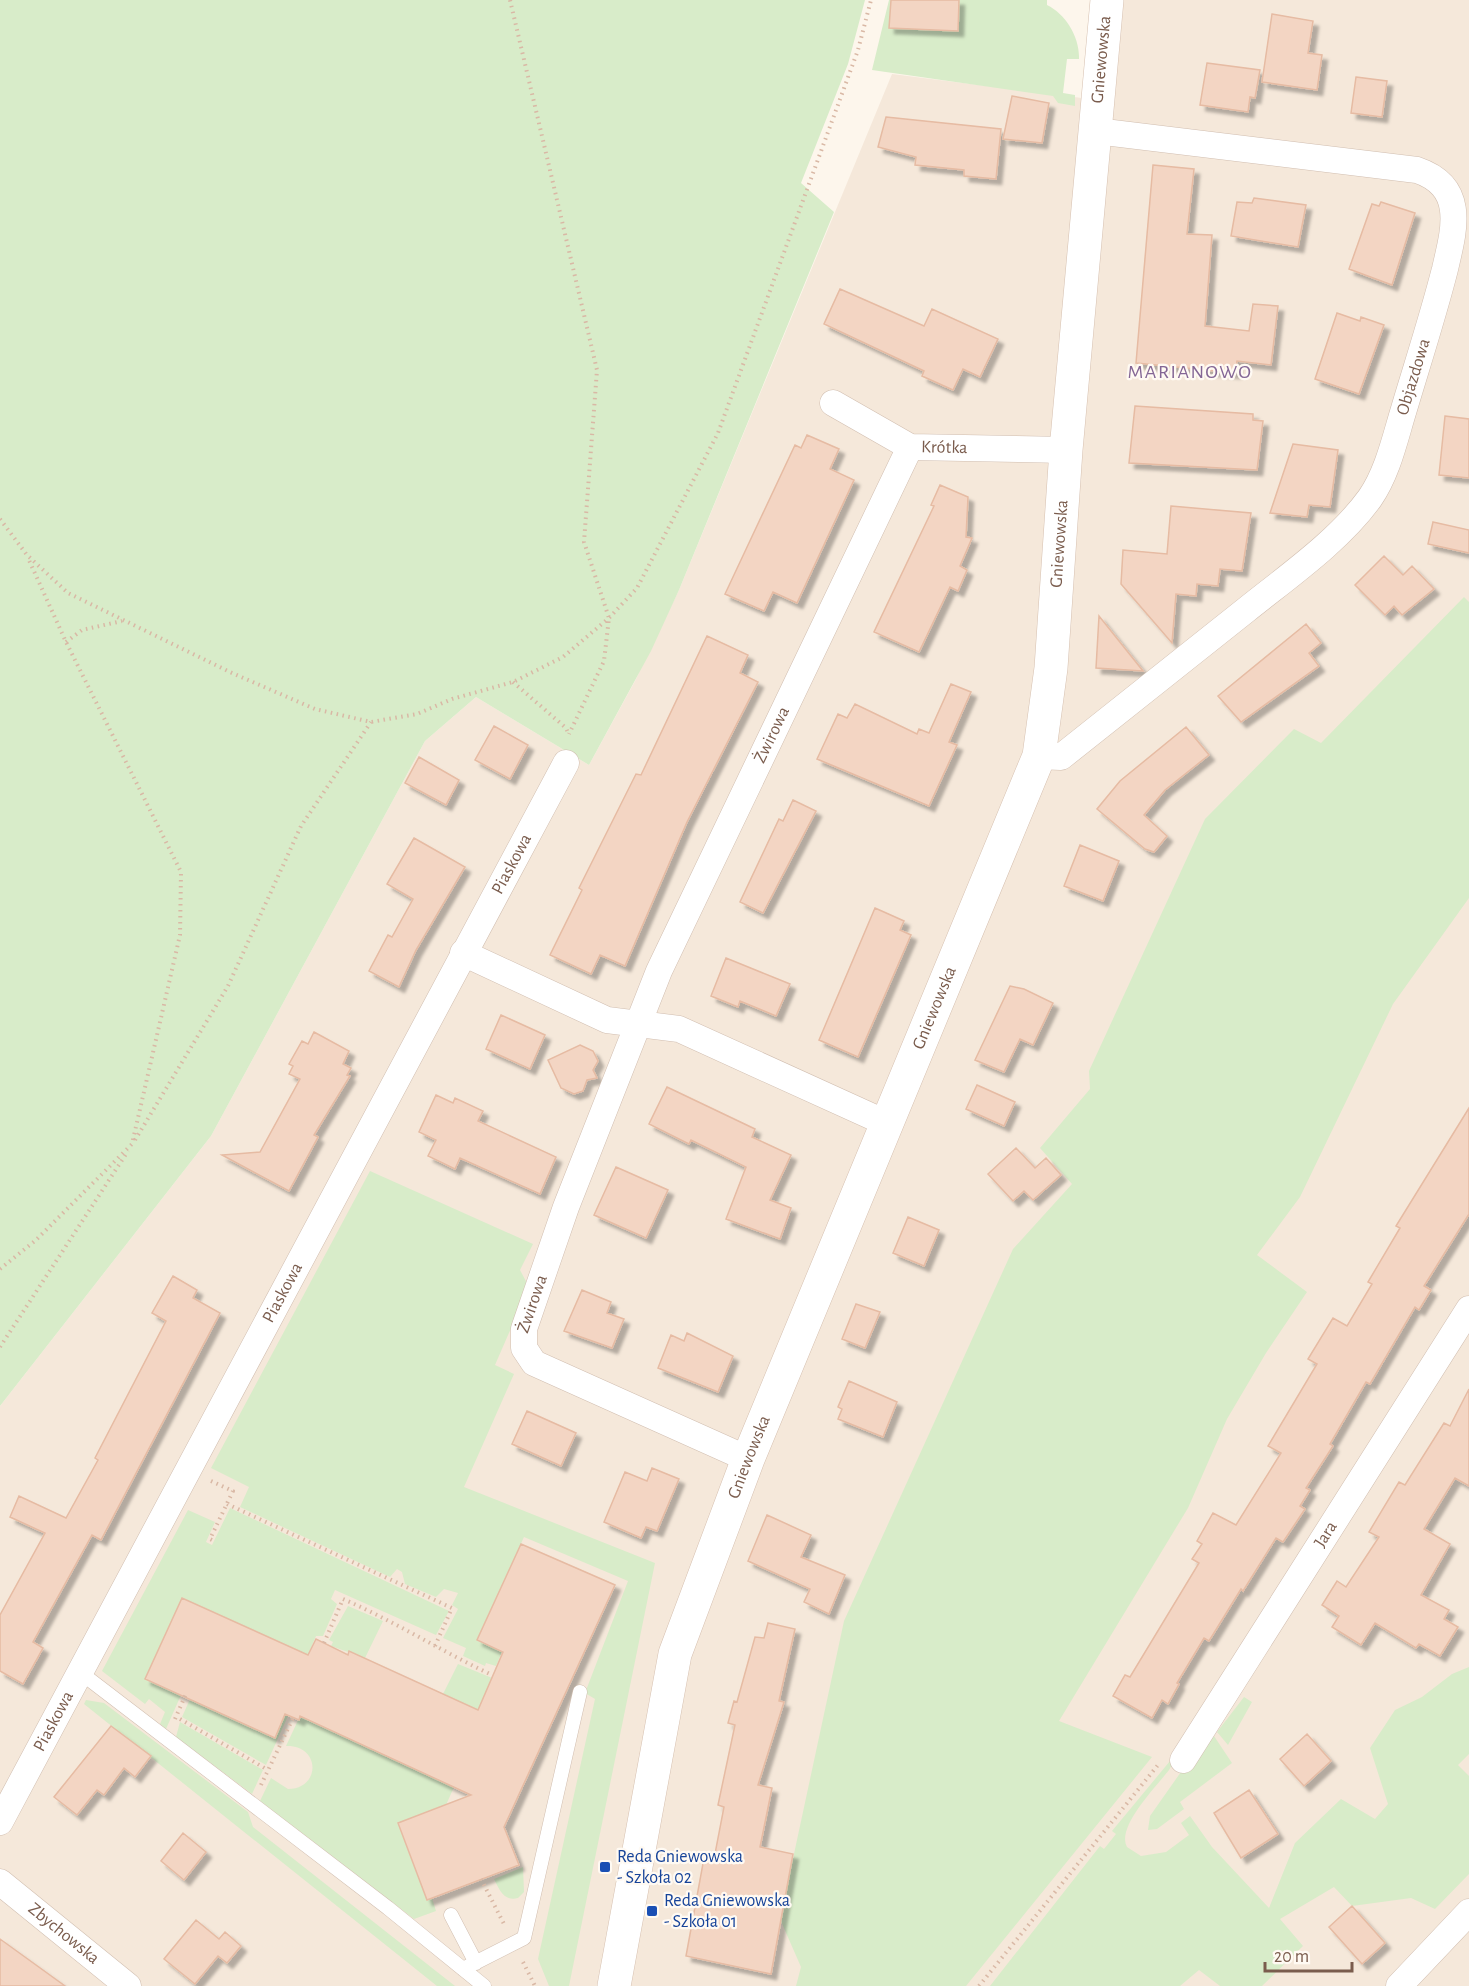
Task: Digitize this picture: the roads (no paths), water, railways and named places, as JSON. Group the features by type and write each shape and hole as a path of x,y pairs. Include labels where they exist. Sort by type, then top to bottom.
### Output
{"street":[{"name":"Gniewowska","path":"614,1986 675,1654 748,1459 1039,756 1051,668 1066,450 1107,0"},
{"name":"Objazdowa","path":"1039,756 1061,757 1317,554 1370,499 1381,480 1395,435 1438,296 1456,222 1445,189 1431,175 1417,170 1096,131"},
{"name":"Krótka","path":"833,403 910,447 1066,450"},
{"name":"Żwirowa","path":"748,1459 534,1364 524,1348 524,1329 566,1207 659,971 910,447"},
{"name":"Piaskowa","path":"0,1822 566,763"},
{"path":"463,953 608,1020 679,1029 886,1123"},
{"name":"Jara","path":"1171,1762 1469,1309"},
{"name":"Zbychowska","path":"0,1882 128,1986"},
{"path":"1399,1986 1469,1912"}],"lane":[{"path":"81,1673 470,1966"},
{"path":"470,1966 524,1938 580,1692"},
{"path":"451,1915 470,1966 484,1986"}],"place":[{"name":"Reda Gniewowska - Szkoła 02","path":"605,1867"},
{"name":"Reda Gniewowska - Szkoła 01","path":"652,1911"}],"district":[{"name":"MARIANOWO","path":"1190,372"}]}
